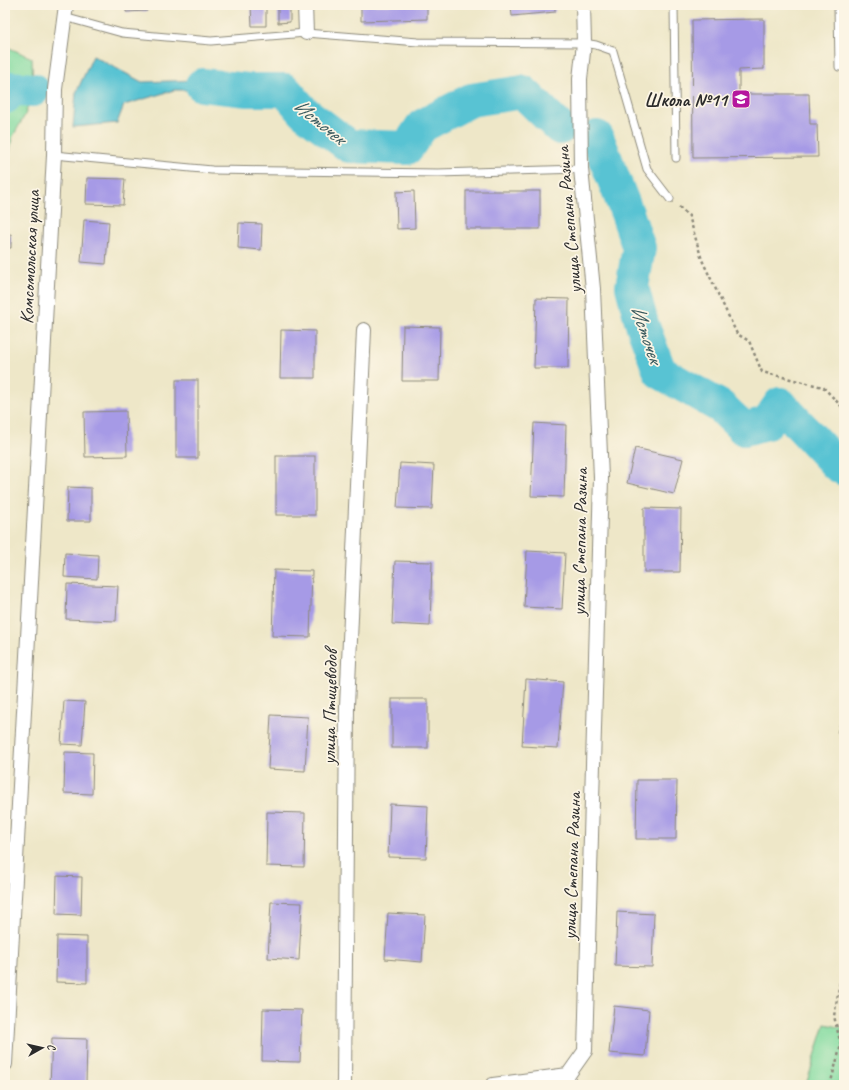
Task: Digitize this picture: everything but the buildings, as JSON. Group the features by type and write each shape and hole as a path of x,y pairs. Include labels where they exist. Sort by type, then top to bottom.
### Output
{"street":[{"path":"305,5 306,33"},
{"name":"улица Степана Разина","path":"493,1085 568,1075 585,1051 601,478 593,289 581,169 580,79 584,43 583,5"},
{"name":"Комсомольская улица","path":"5,1064 54,156 55,90 65,11"},
{"name":"улица Птицеводов","path":"344,1085 347,706 364,330"}],"lane":[{"path":"674,5 676,158"},
{"path":"838,5 839,67 844,67"},
{"path":"65,11 122,33 211,41 306,33 418,42 584,43 596,45 613,51 647,169 670,199"},
{"path":"54,156 212,170 438,173 581,169"}],"path":[{"path":"670,199 689,216 702,260 737,334 749,341 762,372 823,387 844,409"},
{"path":"844,712 838,732 844,747"},
{"path":"830,1085 841,1045 834,1016 844,960"}],"green space":[{"path":"5,46 32,58 33,90 25,115 12,138 5,175"},
{"path":"825,1024 844,1028 844,1085 806,1085"}],"water":[{"path":"93,56 142,82 196,80 248,90 174,90 124,105 117,123 73,127 76,93"}],"waterway":[{"name":"Источек","path":"202,85 248,90 285,90 304,112 349,146 407,148 422,126 471,100 523,92 560,128"},
{"name":"Источек","path":"5,97 8,88 33,90"},
{"name":"Источек","path":"597,137 639,248 632,287 642,324 660,372 721,407 744,429 767,423 780,404 837,465 844,469"}],"place":[{"name":"Школа №11","path":"741,99"}]}
